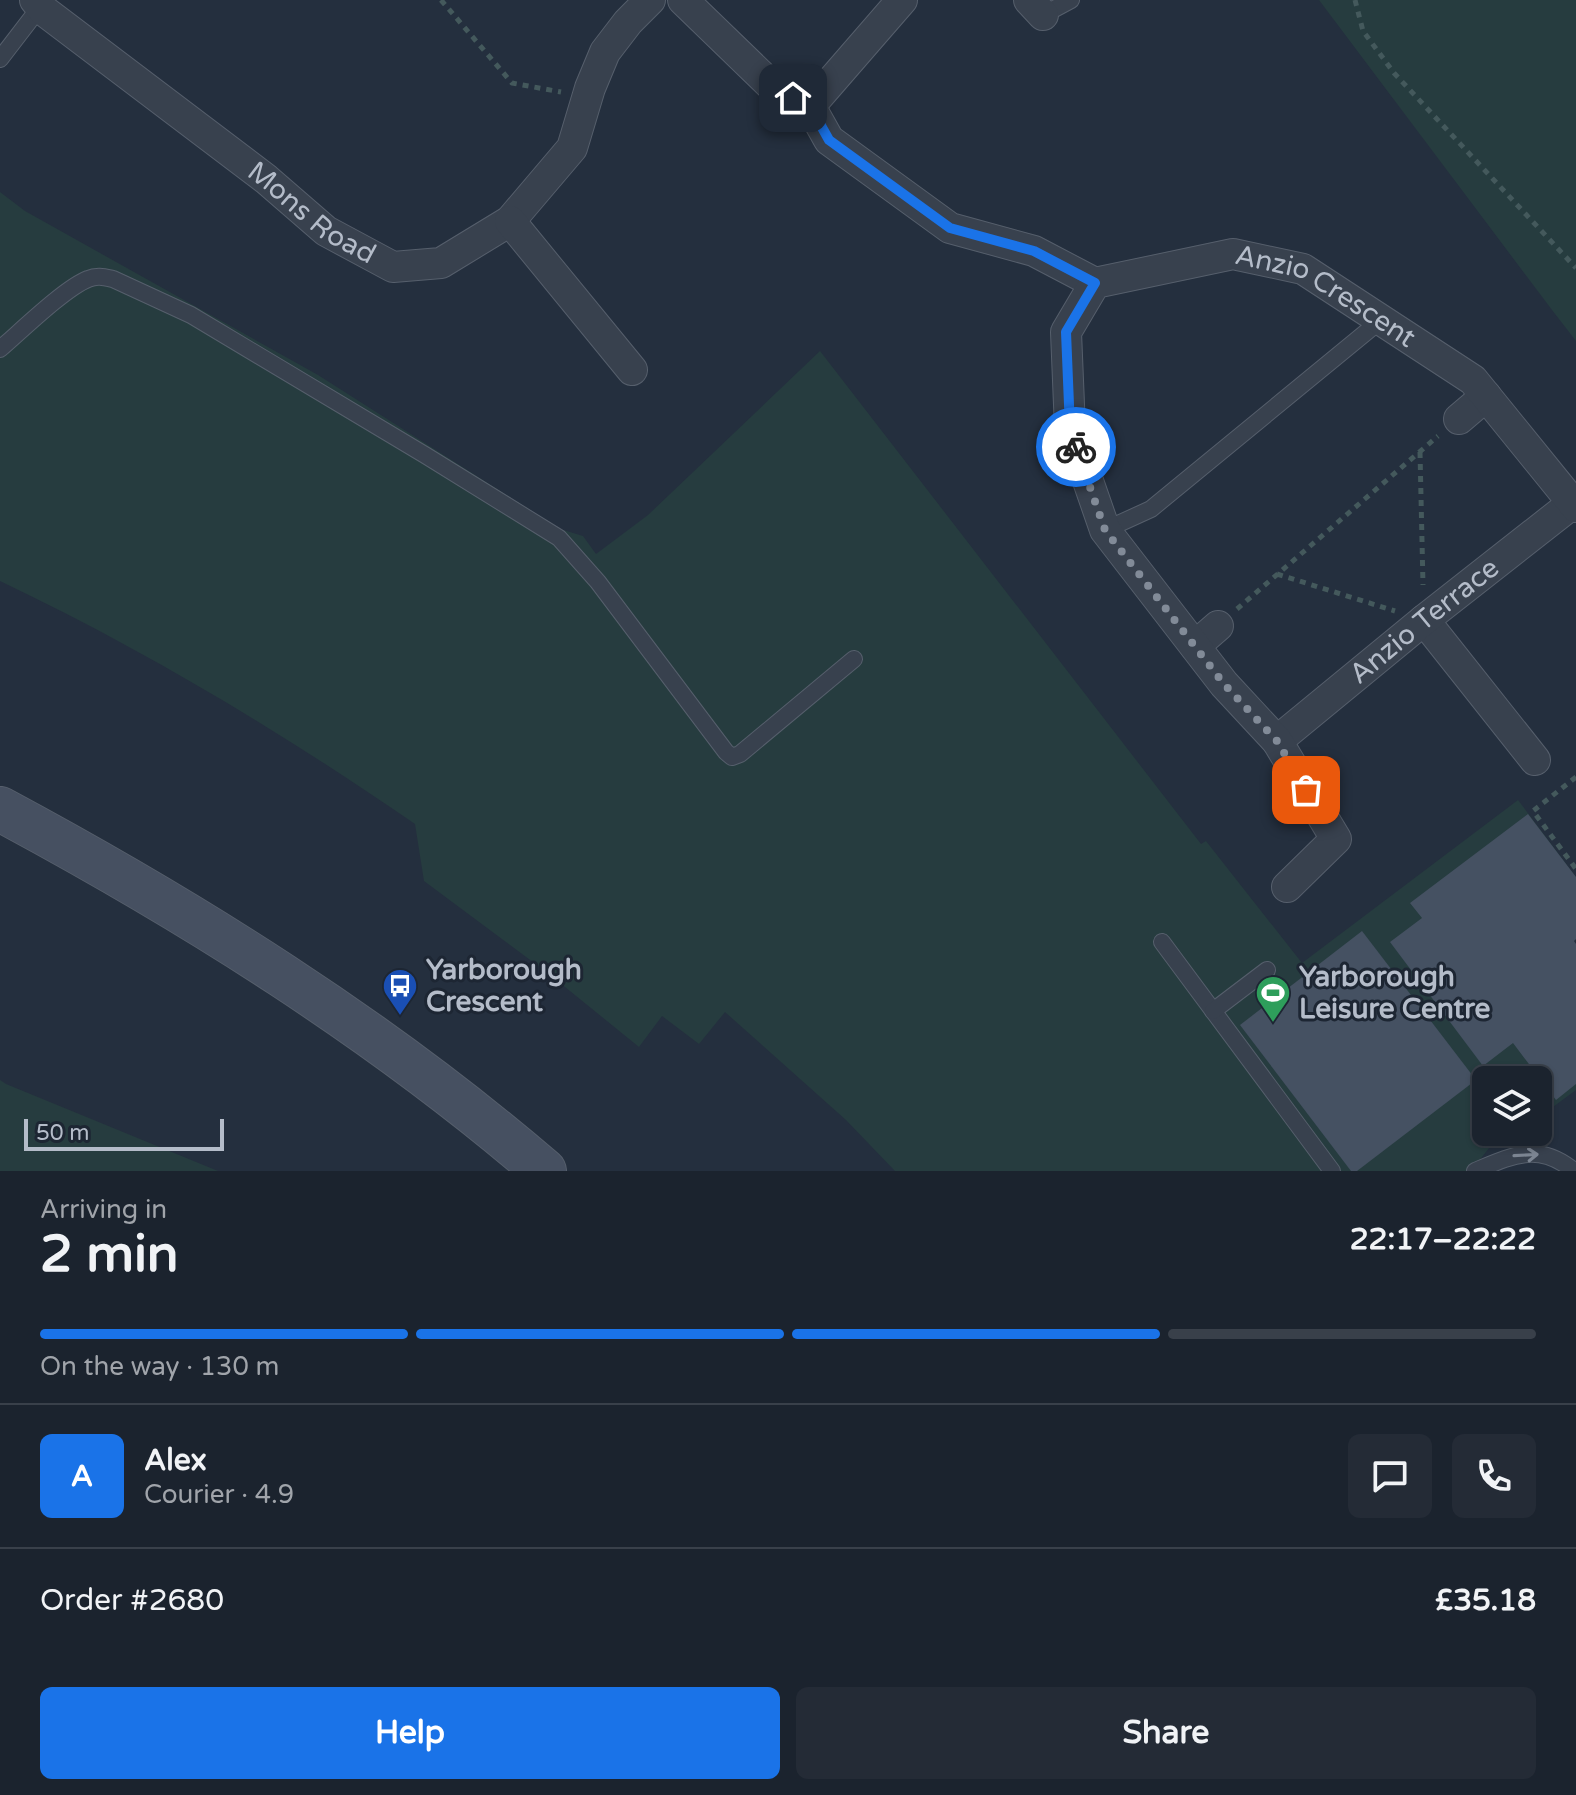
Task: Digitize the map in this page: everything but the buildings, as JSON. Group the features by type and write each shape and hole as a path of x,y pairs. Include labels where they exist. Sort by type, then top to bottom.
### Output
{"main road":[{"path":"0,809 106,866 282,974 484,1119 544,1171"}],"street":[{"name":"Mons Road","path":"37,4 266,179 326,231 393,267 441,263 510,221 572,148 587,96 605,52 650,0"},
{"path":"683,0 775,89 810,106 829,140 950,228 1034,251 1095,283 1066,332 1070,429 1105,530 1224,684 1277,741 1336,839 1287,887"},
{"path":"810,106 902,0"},
{"path":"510,221 632,370"},
{"name":"Anzio Crescent","path":"1095,283 1233,254 1303,269 1473,380 1574,505"},
{"path":"1459,419 1486,396"},
{"name":"Anzio Terrace","path":"1277,741 1424,620 1574,505"},
{"path":"1424,620 1535,760"},
{"path":"1195,646 1218,626"}],"lane":[{"path":"1036,7 1071,0"},
{"path":"0,59 37,4"},
{"path":"0,349 73,288 100,276 191,315 559,538 598,582 732,757 740,754 854,659"},
{"path":"1105,530 1151,509 1381,320"},
{"path":"1162,942 1332,1171"},
{"path":"1213,1011 1267,970"},
{"path":"1475,1171 1523,1152 1557,1157 1574,1171"}],"path":[{"path":"441,0 512,83 587,96"},
{"path":"1355,0 1363,31 1394,73 1576,268"},
{"path":"1218,626 1277,574 1420,452 1424,620 1277,574"},
{"path":"1576,777 1533,811 1576,869"}],"green space":[{"path":"1319,0 1576,0 1576,341 1552,310"},
{"path":"0,192 25,211 318,375 560,529 583,536 596,554 648,515 820,351 1201,844 1206,841 1302,963 1518,800 1576,877 1576,939 1554,957 1576,958 1576,1090 1552,1108 1552,1066 1472,1066 1472,1146 1491,1146 1471,1171 895,1171 846,1120 725,1012 699,1044 662,1016 639,1047 549,974 424,881 415,824 315,757 212,694 107,635 0,581"},
{"path":"0,1080 6,1084 218,1171 0,1171"}],"way so far":[{"path":"1076,447 1105,530 1224,684 1277,741 1306,790"}],"place":[{"name":"Yarborough Crescent","path":"400,1017"},
{"name":"Yarborough Leisure Centre","path":"1273,1024"}],"route":[{"path":"793,98 810,106 829,140 950,228 1034,251 1095,283 1066,332 1070,429 1076,447"}]}
